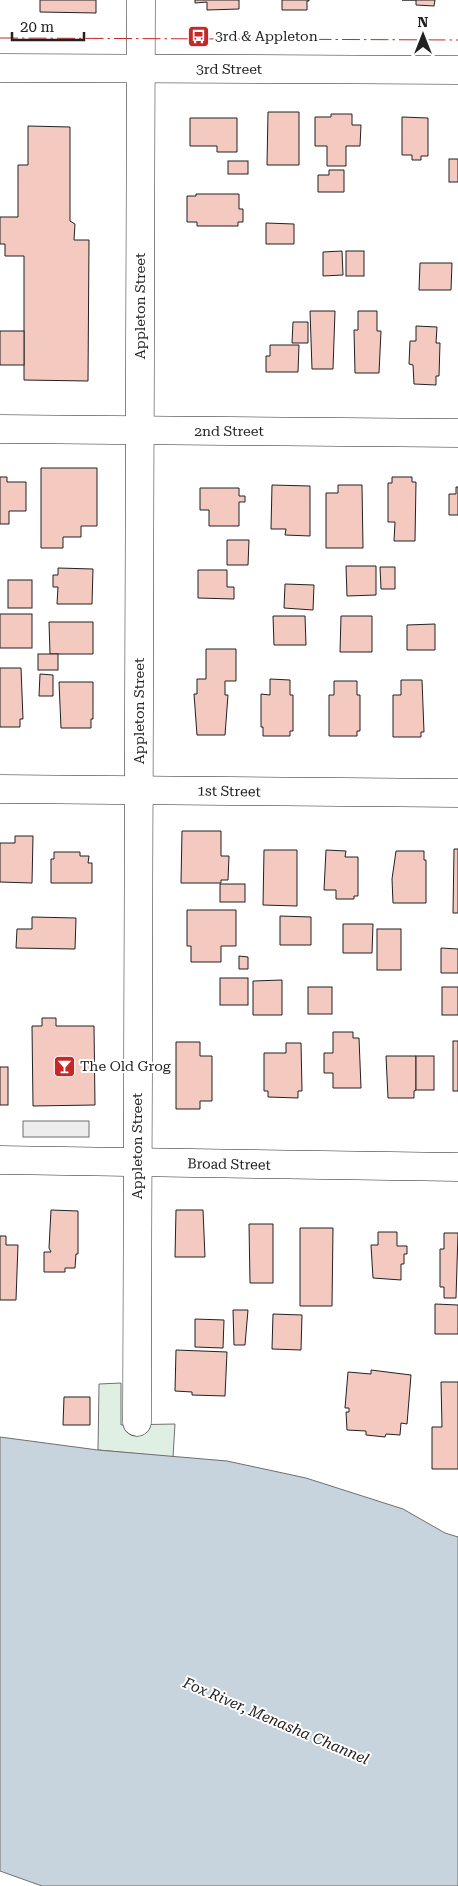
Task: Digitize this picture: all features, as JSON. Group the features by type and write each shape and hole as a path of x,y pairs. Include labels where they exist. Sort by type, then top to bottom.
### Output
{"street":[{"name":"Appleton Street","path":"137,1422 141,0"},
{"name":"3rd Street","path":"0,68 458,70"},
{"name":"2nd Street","path":"0,429 458,433"},
{"name":"1st Street","path":"0,789 458,793"},
{"name":"Broad Street","path":"0,1160 458,1167"}],"green space":[{"path":"121,1383 121,1425 175,1424 173,1457 98,1450 99,1384"}],"shaded area":[{"path":"23,1121 89,1121 89,1137 23,1137"}],"water":[{"name":"Fox River, Menasha Channel","path":"0,1437 98,1450 227,1461 306,1478 403,1509 445,1533 458,1537 458,1886 42,1886 0,1871"}],"building":[{"path":"40,0 96,0 96,13 40,12"},
{"path":"195,0 239,0 239,9 207,10 207,2 195,3"},
{"path":"282,0 309,1 307,1 307,10 282,10"},
{"path":"416,0 435,0 434,6 416,5"},
{"path":"268,112 299,112 299,165 267,165"},
{"path":"331,114 352,114 352,125 361,125 360,146 346,146 346,166 327,166 327,146 315,146 315,117 331,117"},
{"path":"402,117 428,118 428,156 421,156 421,160 412,160 412,155 402,155"},
{"path":"190,118 237,118 237,152 217,152 217,146 190,146"},
{"path":"28,126 70,127 70,221 75,224 74,240 89,240 88,381 24,380 24,256 5,256 5,244 0,244 0,217 18,217 18,165 28,165"},
{"path":"449,159 458,159 458,182 449,182"},
{"path":"228,161 248,161 248,174 228,174"},
{"path":"329,170 344,170 344,192 318,192 318,175 329,175"},
{"path":"196,194 239,194 239,209 243,209 243,222 238,222 238,226 197,226 197,222 187,222 187,196 196,196"},
{"path":"266,223 294,224 294,244 266,244"},
{"path":"342,251 343,275 323,276 323,252"},
{"path":"346,251 364,251 364,276 346,276"},
{"path":"420,263 452,263 451,290 419,290"},
{"path":"310,311 335,311 333,369 312,369"},
{"path":"358,311 377,311 377,331 381,331 379,373 355,373 354,330 358,330"},
{"path":"293,322 308,322 308,343 292,343"},
{"path":"416,326 437,327 436,343 440,343 439,376 436,376 436,385 414,384 413,365 409,364 410,341 416,341"},
{"path":"0,331 24,331 24,365 0,365"},
{"path":"270,345 299,345 298,372 266,372 266,356 270,356"},
{"path":"41,468 97,468 97,526 81,526 81,537 63,537 63,548 41,548"},
{"path":"0,477 7,477 7,482 26,482 26,511 9,511 9,524 0,524"},
{"path":"392,477 412,477 412,482 416,482 415,541 394,541 395,522 388,522 388,483 392,483"},
{"path":"272,485 310,486 310,536 285,535 286,529 271,529"},
{"path":"338,485 362,485 363,548 326,548 326,493 338,493"},
{"path":"456,487 458,487 458,515 449,515 449,494 456,494"},
{"path":"200,488 239,488 239,496 245,496 245,502 239,502 239,526 209,526 209,510 200,510"},
{"path":"227,540 249,540 248,565 227,565"},
{"path":"346,566 376,566 376,595 347,596"},
{"path":"380,567 395,567 395,589 381,589"},
{"path":"58,568 93,569 92,604 57,604 58,587 53,587 53,575 58,575"},
{"path":"198,570 227,570 227,587 234,587 234,599 198,598"},
{"path":"8,580 32,580 32,608 8,608"},
{"path":"285,584 314,585 313,610 284,608"},
{"path":"0,614 32,614 32,648 0,648"},
{"path":"273,616 305,616 306,645 274,645"},
{"path":"341,616 372,616 372,652 340,652"},
{"path":"49,622 93,622 93,654 50,654"},
{"path":"435,624 435,650 407,650 407,625"},
{"path":"206,649 236,649 236,681 225,681 225,695 228,695 225,735 197,735 194,694 197,694 197,679 206,679"},
{"path":"38,654 58,654 58,670 38,670"},
{"path":"0,668 21,668 23,719 20,719 20,727 0,727"},
{"path":"40,674 53,675 53,696 39,696"},
{"path":"270,679 290,680 290,695 293,695 293,731 290,731 290,736 263,736 263,727 261,727 261,694 270,695"},
{"path":"401,680 422,680 424,732 421,732 421,737 393,737 393,695 401,695"},
{"path":"334,681 357,681 357,695 360,695 360,731 357,731 357,736 329,736 329,695 334,695"},
{"path":"59,682 93,682 93,719 91,719 91,728 61,728"},
{"path":"182,831 221,831 221,856 229,856 228,880 221,880 221,883 181,883"},
{"path":"15,836 33,836 32,883 0,882 0,843 15,843"},
{"path":"454,849 458,849 458,913 453,913"},
{"path":"264,850 297,850 297,906 263,905"},
{"path":"326,850 346,851 345,857 358,857 358,896 354,896 354,899 336,899 336,890 324,890"},
{"path":"396,851 424,851 424,860 426,860 426,903 393,903 392,879"},
{"path":"54,852 80,852 80,856 89,856 88,863 92,863 92,883 51,883 51,859 54,859"},
{"path":"220,884 245,884 245,902 220,902"},
{"path":"187,910 236,910 236,946 221,946 221,962 191,962 191,946 187,946"},
{"path":"280,916 311,917 311,945 280,945"},
{"path":"32,917 76,918 75,949 16,948 17,929 32,929"},
{"path":"343,924 373,924 372,953 343,953"},
{"path":"377,929 401,929 401,970 377,970"},
{"path":"441,948 458,949 458,973 441,973"},
{"path":"239,956 248,957 248,969 239,969"},
{"path":"220,978 248,978 248,1005 220,1005"},
{"path":"282,980 282,1015 253,1015 253,981"},
{"path":"308,987 332,987 332,1014 308,1014"},
{"path":"442,987 458,987 458,1015 442,1015"},
{"name":"The Old Grog","path":"42,1018 56,1018 56,1026 94,1026 95,1105 33,1106 32,1026 42,1026"},
{"path":"333,1032 353,1032 353,1038 359,1038 361,1088 333,1088 333,1073 324,1073 324,1053 333,1053"},
{"path":"453,1041 458,1041 458,1091 453,1091"},
{"path":"176,1042 200,1042 200,1056 212,1056 212,1101 200,1101 200,1109 176,1109"},
{"path":"286,1043 301,1043 302,1091 298,1091 298,1098 268,1097 268,1091 264,1091 264,1053 286,1053"},
{"path":"386,1056 416,1056 416,1090 414,1091 414,1098 388,1098"},
{"path":"416,1056 434,1056 434,1090 416,1090"},
{"path":"0,1067 8,1067 8,1105 0,1105"},
{"path":"51,1210 78,1211 78,1254 76,1254 75,1268 65,1268 65,1272 44,1272 44,1252 51,1252 49,1248"},
{"path":"176,1210 203,1210 205,1257 175,1257"},
{"path":"249,1224 273,1224 273,1283 250,1283"},
{"path":"300,1228 333,1228 332,1306 300,1306"},
{"path":"378,1232 397,1232 397,1246 407,1246 407,1254 404,1254 404,1264 401,1264 401,1280 373,1278 371,1245 378,1245"},
{"path":"444,1233 458,1233 456,1298 444,1298 444,1287 440,1287 440,1249 444,1249"},
{"path":"0,1236 6,1236 6,1245 18,1245 16,1300 0,1300"},
{"path":"435,1304 458,1305 458,1334 435,1334"},
{"path":"233,1310 248,1310 245,1345 234,1345"},
{"path":"273,1314 302,1315 301,1350 272,1349"},
{"path":"195,1319 224,1320 223,1348 195,1347"},
{"path":"176,1350 227,1352 225,1396 192,1395 192,1392 175,1391"},
{"path":"371,1370 411,1375 407,1424 401,1423 400,1435 386,1434 385,1437 366,1435 366,1431 347,1430 346,1412 349,1412 349,1408 345,1408 348,1372 371,1374"},
{"path":"441,1382 458,1382 458,1469 432,1469 432,1427 442,1427"},
{"path":"64,1397 90,1397 90,1425 63,1425"}],"power":[{"path":"0,38 458,40"}],"place":[{"name":"3rd & Appleton","path":"199,36"},
{"name":"The Old Grog","path":"64,1066"}]}
